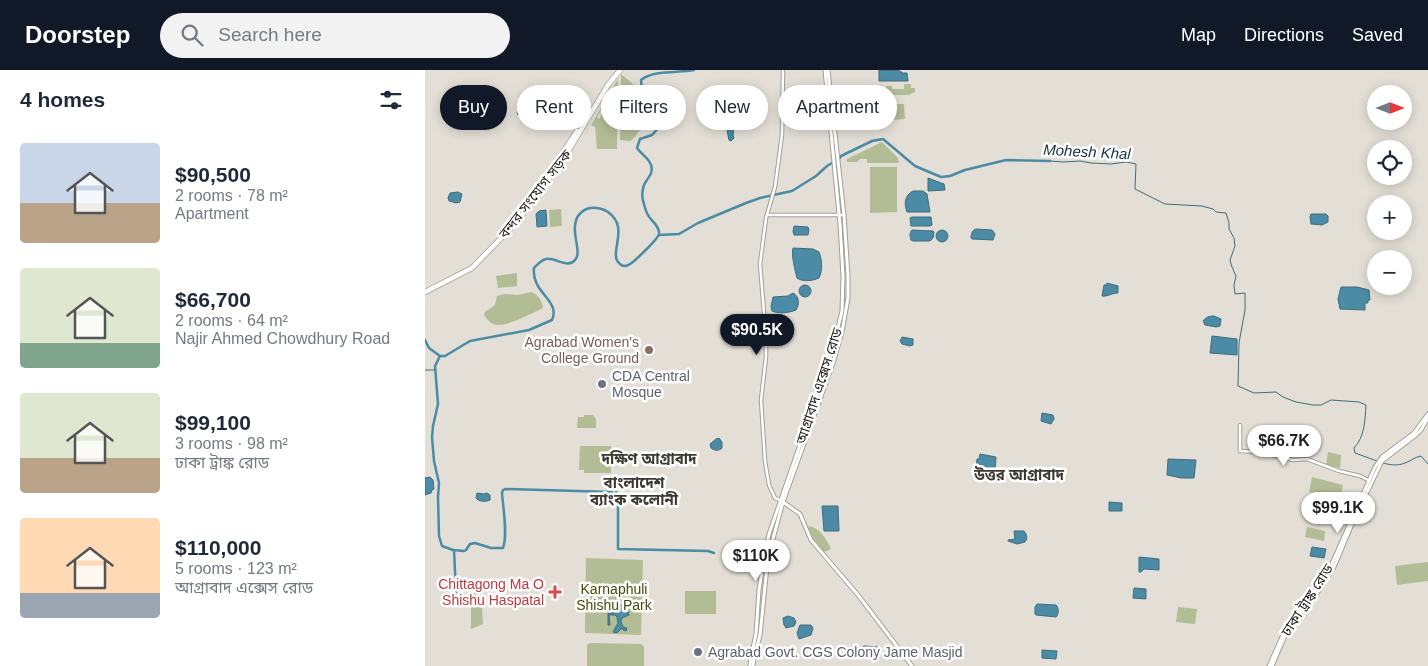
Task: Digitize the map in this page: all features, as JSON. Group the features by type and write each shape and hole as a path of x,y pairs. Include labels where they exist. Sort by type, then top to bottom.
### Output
{"highway":[{"name":"বন্দর সংযোগ সড়ক","path":"426,291 470,266 515,220 558,161 608,81 618,70"}],"main road":[{"name":"আগ্রাবাদ এক্সেস রোড","path":"751,666 761,629 768,558 782,501 831,369 844,323 848,298 848,276 826,70"},
{"name":"ঢাকা ট্রাঙ্ক রোড","path":"1270,666 1290,622 1316,590 1330,568 1375,467 1382,457 1414,433 1428,414"},
{"path":"1270,666 1288,629 1316,595 1334,567 1382,461 1416,436 1428,418"},
{"path":"782,501 800,514 811,540 858,595 912,666"}],"street":[{"path":"782,501 773,494 767,478 761,419 767,337 760,264 767,215 775,187 782,135 783,70"},
{"path":"767,215 842,215"},
{"path":"1240,425 1240,451 1259,452 1293,460 1307,459 1339,472 1360,476 1368,480"}],"green space":[{"path":"621,74 634,85 621,85"},
{"path":"904,84 911,84 911,88 915,88 915,92 909,95 897,95 897,89 904,89"},
{"path":"897,104 904,104 905,119 897,120"},
{"path":"601,108 597,117 599,119 601,116 601,130 617,130 617,149 597,149 595,127 591,125"},
{"path":"620,130 642,130 630,141 620,140"},
{"path":"882,142 898,158 899,163 867,163 867,159 847,162 847,159"},
{"path":"870,167 897,167 897,212 870,213"},
{"path":"561,209 562,226 550,227 549,210"},
{"path":"517,273 517,286 498,288 496,276"},
{"path":"531,292 539,298 543,308 518,320 498,325 493,324 484,315 485,312 495,305 497,296"},
{"path":"584,415 593,415 596,419 596,428 577,428 578,417 584,417"},
{"path":"580,446 611,446 611,473 584,473 584,470 579,470"},
{"path":"1328,452 1341,455 1340,468 1326,465"},
{"path":"1312,477 1343,485 1340,499 1309,492"},
{"path":"808,526 816,528 822,534 831,549 824,552 813,538"},
{"path":"1307,527 1325,531 1324,541 1305,537"},
{"name":"Karnaphuli Shishu Park","path":"586,558 643,560 641,635 585,633"},
{"path":"1428,562 1428,581 1397,585 1395,566"},
{"path":"685,591 716,591 716,614 685,614"},
{"path":"471,593 481,593 483,624 471,629"},
{"path":"1178,607 1197,609 1195,624 1176,622"},
{"path":"590,643 641,644 644,647 644,666 587,666 587,645"}],"water":[{"path":"879,70 898,70 907,73 908,81 879,81"},
{"path":"727,130 734,130 734,138 731,141 729,140"},
{"path":"928,178 944,184 945,190 928,191"},
{"path":"913,191 923,191 927,194 930,212 907,212 905,200"},
{"path":"458,192 462,194 460,202 449,201 450,193"},
{"path":"546,210 547,226 537,227 536,214 539,211"},
{"path":"1311,214 1326,214 1328,222 1322,225 1311,224"},
{"path":"931,217 932,225 911,226 910,218"},
{"path":"794,226 808,227 808,235 794,235"},
{"path":"976,229 992,230 995,234 993,240 972,239 972,232"},
{"path":"912,230 933,231 933,238 930,241 913,241 910,236"},
{"path":"944,230 947,231 947,241 940,242 937,241 936,234 937,231"},
{"path":"793,248 813,249 819,252 822,265 819,278 808,281 797,278"},
{"path":"1107,283 1118,286 1118,293 1102,296 1104,285"},
{"path":"803,285 807,285 811,291 807,297 803,297 799,293 799,289"},
{"path":"1341,287 1357,287 1367,290 1367,295 1370,295 1370,300 1368,300 1368,303 1365,303 1365,310 1340,309 1338,299"},
{"path":"793,293 797,296 798,300 796,310 784,313 772,311 773,297 788,296"},
{"path":"784,316 787,318 787,321 779,324 772,322 772,317"},
{"path":"1214,316 1221,319 1220,326 1205,325 1204,320"},
{"path":"1212,336 1237,339 1237,355 1210,353"},
{"path":"902,337 913,339 913,345 902,344 900,341"},
{"path":"1042,413 1053,415 1054,419 1051,424 1041,421"},
{"path":"719,438 722,442 722,448 714,450 710,444"},
{"path":"1272,438 1286,442 1286,449 1277,453 1266,450 1268,439"},
{"path":"980,454 996,457 995,471 976,468 977,459 979,459"},
{"path":"1168,459 1196,460 1194,478 1167,475"},
{"path":"430,477 433,480 434,489 431,493 425,495 425,478"},
{"path":"477,493 487,493 490,495 490,500 479,500 476,498"},
{"path":"1109,502 1122,503 1122,511 1109,511"},
{"path":"822,506 838,506 839,531 824,531"},
{"path":"1014,531 1024,531 1027,536 1025,542 1017,544 1008,541 1015,539"},
{"path":"1312,547 1326,549 1324,558 1310,556"},
{"path":"1139,557 1159,559 1159,570 1144,569 1139,572"},
{"path":"1134,588 1146,589 1146,599 1133,598"},
{"path":"614,604 628,606 629,615 622,618 621,622 623,627 627,628 626,631 622,628 617,633 613,632 618,623 615,615 609,615 610,625 608,625 608,613 614,613 611,606"},
{"path":"1037,604 1056,605 1058,609 1057,616 1036,615 1035,607"},
{"path":"788,616 794,618 796,622 794,626 786,628 783,618"},
{"path":"800,625 811,625 813,628 811,635 799,639 797,633"},
{"path":"864,646 878,647 876,655 868,656 863,654 860,649"},
{"path":"1042,650 1057,651 1056,659 1042,658"}],"waterway":[{"path":"425,340 429,348 440,356 445,356 470,341 529,330 552,320 553,307 537,284 534,277 534,268 546,259 565,263 575,260 578,252 575,234 576,222 578,216 586,209 602,209 615,218 618,225 616,254 617,260 621,265 630,264 646,250 658,237 659,231 647,214 643,200 643,187 652,168 649,160 637,148 640,139 652,135 661,125 668,108 665,101 648,95 642,89 641,80 659,73 694,70"},
{"name":"Mohesh Khal","path":"659,235 679,234 698,223 746,203 792,191 816,176 841,156 872,141 883,139 915,166 941,177 1006,160 1050,161"},
{"name":"Mohesh Khal","path":"1050,161 1111,164 1126,162 1136,164 1135,189 1165,204 1202,206 1213,209 1216,212 1226,213 1235,246 1230,260 1236,276 1235,294 1245,293 1245,310 1239,343 1238,386 1254,393 1276,392 1296,402 1313,405 1321,405 1331,400 1359,402 1366,405 1362,433 1358,444 1354,448 1355,453 1377,461"},
{"path":"440,356 435,366 438,404 432,437 434,461 439,483 439,536 442,546 464,551 470,544 475,543 491,548 503,548 505,529 502,493 505,489 612,492"},
{"path":"425,370 436,370"},
{"path":"1383,463 1400,465 1421,456 1428,464"},
{"path":"616,492 618,495 618,549 708,551 714,553"},
{"path":"454,550 456,592"}],"place":[{"name":"Agrabad Women's College Ground","path":"649,350"},
{"name":"CDA Central Mosque","path":"602,384"},
{"name":"Chittagong Ma O Shishu Haspatal","path":"555,592"},
{"name":"Agrabad Govt. CGS Colony Jame Masjid","path":"698,652"}],"district":[{"name":"দক্ষিণ আগ্রাবাদ","path":"649,459"},
{"name":"উত্তর আগ্রাবাদ","path":"1019,475"},
{"name":"বাংলাদেশ ব্যাংক কলোনী","path":"634,492"}]}
